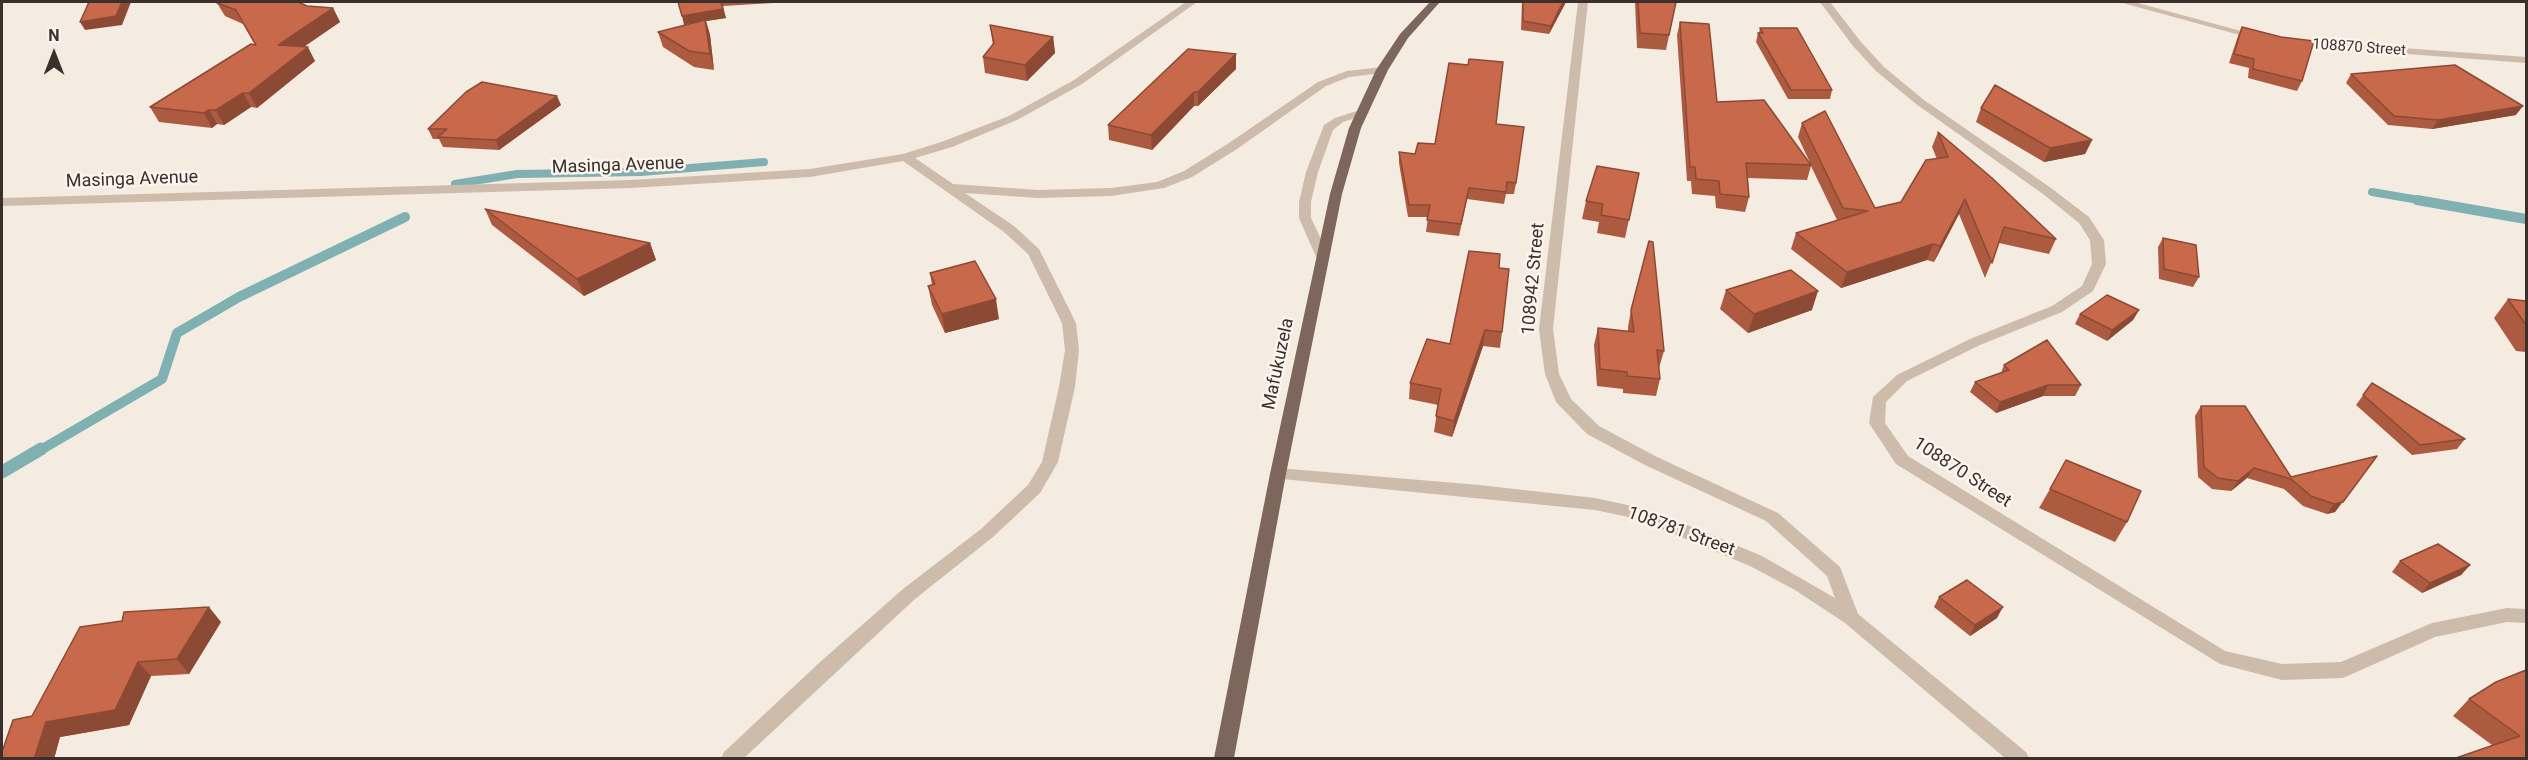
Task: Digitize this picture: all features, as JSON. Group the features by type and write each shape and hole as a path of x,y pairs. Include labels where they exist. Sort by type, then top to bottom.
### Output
{"main road":[{"name":"Mafukuzela","path":"1224,759 1278,474 1336,194 1363,112 1382,70 1404,36 1435,2"}],"street":[{"name":"Masinga Avenue","path":"2,202 631,184 810,173 905,157 948,144 1013,118 1078,82 1192,2"},
{"name":"108942 Street","path":"1583,2 1546,329 1552,374 1564,402 1593,430 1651,461 1772,517 1834,572 1851,618"},
{"name":"108870 Street","path":"1825,2 1857,44 1880,69 1920,102 2047,191 2084,220 2097,240 2099,264 2088,288 2058,309 1975,342 1902,378 1878,401 1877,423 1902,460 2220,657 2282,672 2343,670 2432,630 2507,615 2526,616"},
{"name":"108870 Street","path":"2124,2 2272,40 2340,48 2526,60"},
{"path":"947,188 1038,194 1111,192 1160,185 1188,174 1233,146 1322,84 1347,74 1382,70"},
{"path":"1322,256 1305,218 1305,202 1312,172 1328,128 1339,120 1363,112"},
{"path":"731,759 826,668 909,594 987,533 1035,489 1050,462 1067,387 1072,350 1069,322 1034,252 1008,229 905,157"},
{"name":"108781 Street","path":"1278,474 1479,490 1595,504 1641,514 1756,561 1801,585 1851,618 2019,759"}],"building":[{"path":"89,2 122,2 116,16 80,22"},
{"path":"298,2 307,6 333,8 278,45 308,47 249,93 243,93 216,110 204,113 150,107 251,44 256,45 236,10 217,3"},
{"path":"678,2 721,2 723,9 682,16"},
{"path":"1523,2 1563,2 1551,26 1523,21"},
{"path":"1638,2 1676,2 1669,35 1640,33"},
{"path":"705,20 710,54 689,51 658,32"},
{"path":"1680,22 1709,24 1717,102 1764,100 1811,165 1746,163 1749,197 1720,194 1719,181 1696,179 1695,167 1690,167"},
{"path":"990,25 1053,37 1025,65 983,57 994,43"},
{"path":"2242,27 2281,37 2314,41 2302,81 2253,69 2254,59 2234,54"},
{"path":"1760,28 1797,28 1832,90 1791,90 1758,33 1763,33"},
{"path":"1188,49 1236,54 1151,135 1108,125"},
{"path":"1469,59 1503,62 1496,124 1524,127 1516,183 1507,182 1506,192 1469,188 1461,224 1427,220 1430,205 1409,205 1399,152 1415,154 1418,143 1435,144 1449,63 1468,65"},
{"path":"2455,65 2523,106 2438,120 2394,116 2351,74"},
{"path":"482,82 557,96 496,140 438,137 447,129 428,129 466,92"},
{"path":"1995,85 2092,140 2050,148 1981,108"},
{"path":"1825,111 1875,208 1901,202 1926,160 1948,157 1938,132 1992,178 2056,239 2004,227 1992,263 1965,199 1940,246 1933,244 1847,272 1796,233 1868,211 1843,208 1802,123"},
{"path":"1597,166 1639,173 1629,220 1601,215 1603,204 1586,201"},
{"path":"485,209 586,230 650,243 577,279"},
{"path":"2163,238 2196,245 2199,277 2164,269"},
{"path":"1649,241 1653,242 1664,351 1657,350 1660,379 1627,376 1627,372 1600,369 1598,328 1634,332 1631,310"},
{"path":"1469,251 1500,254 1499,268 1509,269 1502,332 1485,330 1454,421 1436,416 1441,389 1410,383 1427,339 1450,344"},
{"path":"975,261 996,299 942,314 928,286 935,284 930,273"},
{"path":"1791,270 1818,291 1754,314 1726,290"},
{"path":"2107,295 2139,310 2112,330 2080,314"},
{"path":"2508,299 2526,301 2526,325"},
{"path":"2047,340 2081,385 2048,385 2000,402 1975,382 2009,370 2004,365"},
{"path":"2372,383 2465,439 2420,445 2363,395"},
{"path":"2201,406 2245,406 2291,477 2377,456 2343,502 2334,504 2311,496 2291,479 2254,468 2238,481 2218,478 2204,467"},
{"path":"2066,460 2141,491 2127,522 2050,489"},
{"path":"2438,544 2470,565 2430,583 2400,561"},
{"path":"1967,580 2003,607 1975,625 1939,597"},
{"path":"209,607 177,659 138,662 115,710 46,722 34,759 2,759 2,752 13,720 32,716 80,627 122,621 124,612"},
{"path":"2526,670 2526,759 2453,759 2520,736 2469,699 2496,682"}],"waterway":[{"path":"455,184 517,174 641,172 764,162"},
{"path":"2372,192 2425,201"},
{"path":"2417,200 2526,219"},
{"path":"39,451 162,379 177,333 239,297 405,217"},
{"path":"2,472 41,449"}]}
